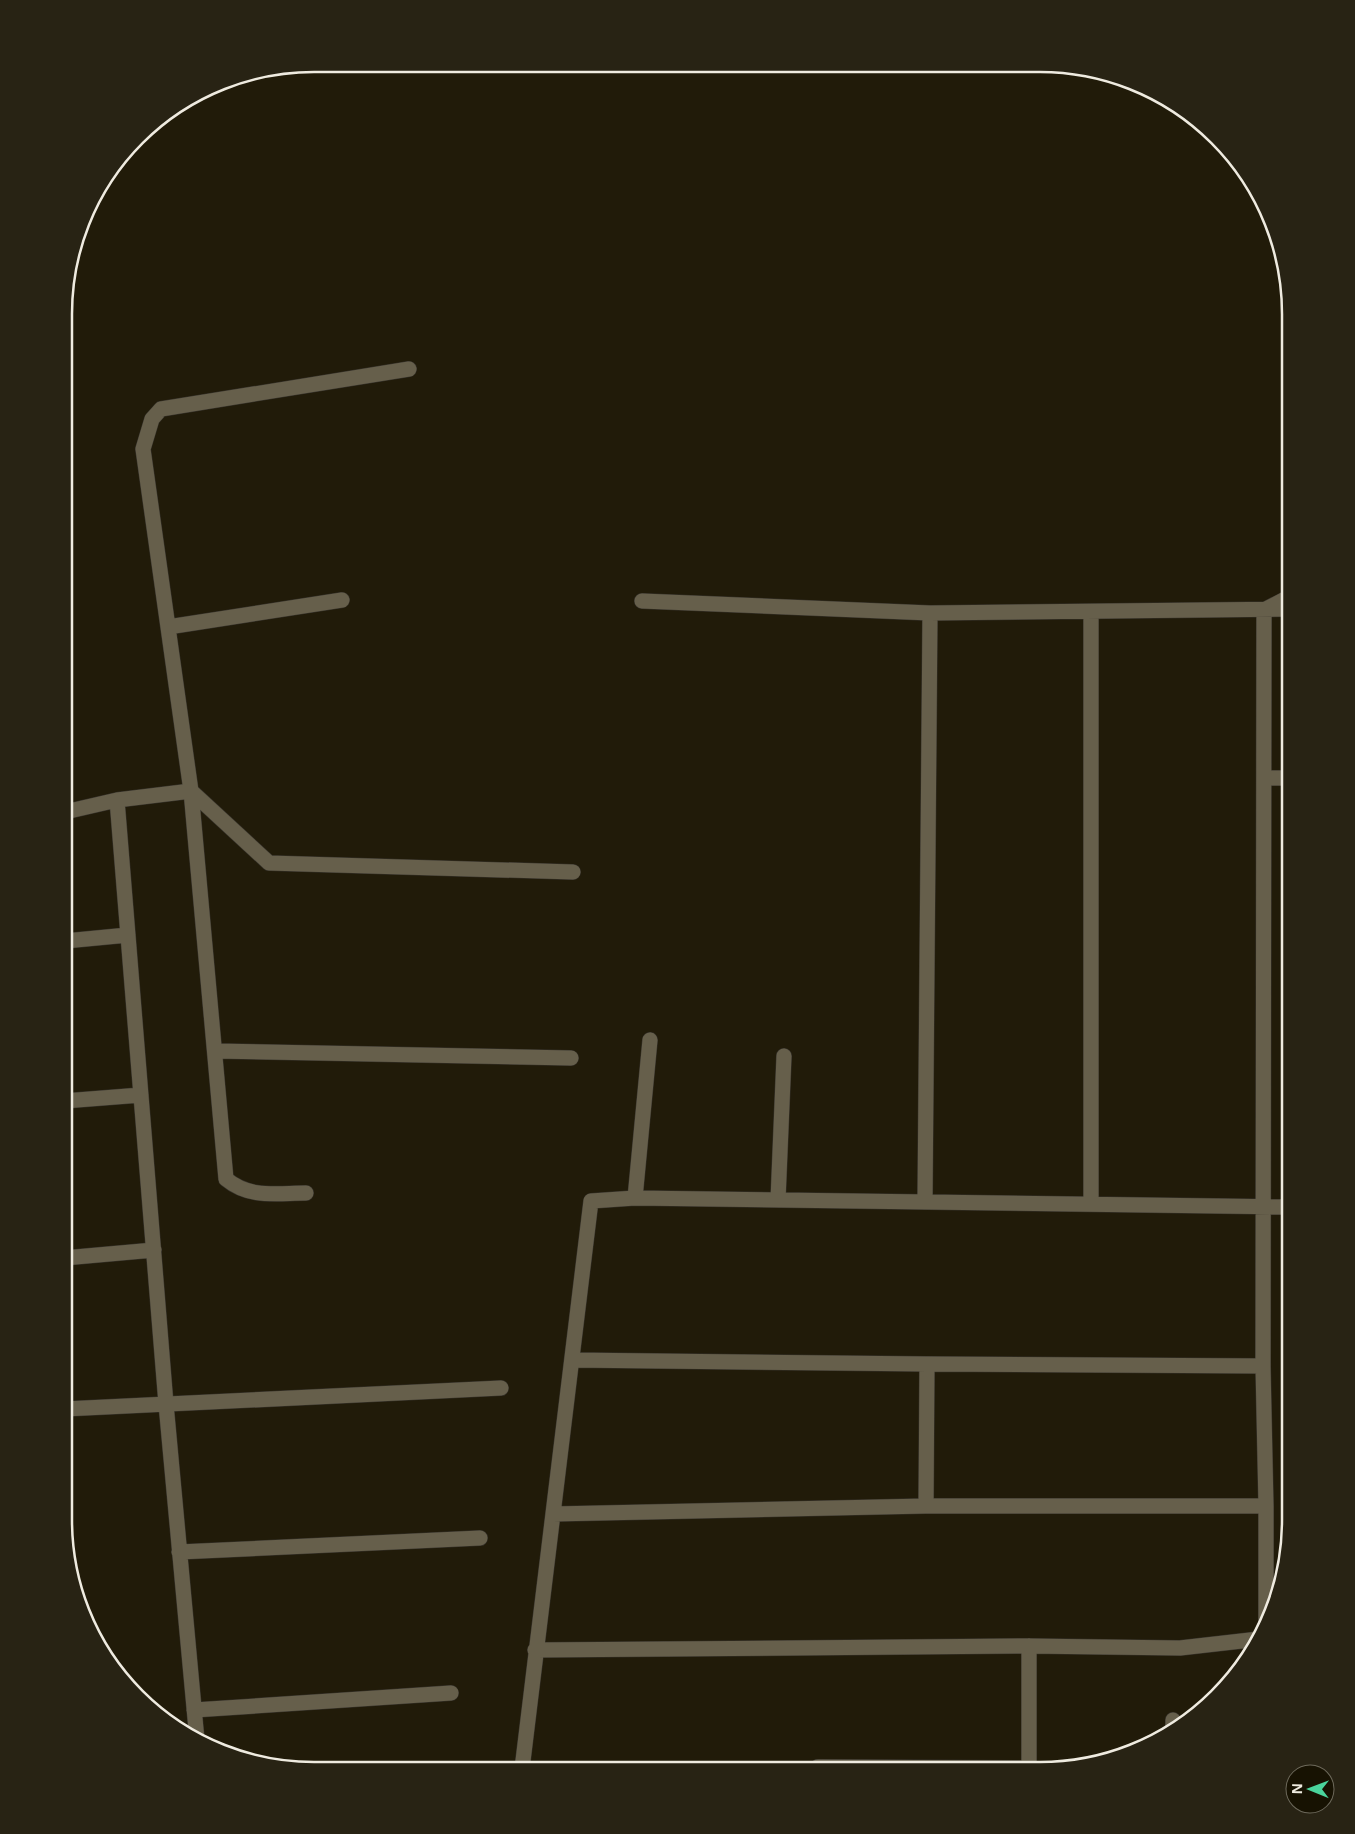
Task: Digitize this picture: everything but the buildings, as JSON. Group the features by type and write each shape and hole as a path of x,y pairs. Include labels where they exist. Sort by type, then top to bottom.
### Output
{"street":[{"path":"306,1193 254,1193 237,1188 226,1179 191,791 143,449 152,419 161,409 408,369"},
{"path":"168,627 342,600"},
{"path":"642,601 930,613 1282,609"},
{"path":"1264,610 1282,601"},
{"path":"1264,610 1263,1366 1266,1607"},
{"path":"1091,612 1091,1204"},
{"path":"924,1202 930,613"},
{"path":"1265,778 1282,778"},
{"path":"72,810 117,800 191,791 269,863 573,872"},
{"path":"117,800 166,1404 196,1731"},
{"path":"72,940 128,936"},
{"path":"635,1198 650,1040"},
{"path":"215,1051 571,1058"},
{"path":"778,1200 784,1056"},
{"path":"72,1100 141,1095"},
{"path":"523,1761 591,1202 635,1198 1282,1207"},
{"path":"72,1257 154,1250"},
{"path":"572,1360 1263,1366"},
{"path":"926,1506 927,1364"},
{"path":"72,1409 501,1388"},
{"path":"553,1514 926,1506 1266,1506"},
{"path":"179,1552 480,1538"},
{"path":"535,1650 1029,1646 1180,1648 1250,1640"},
{"path":"1029,1646 1029,1761"},
{"path":"194,1710 452,1693"}]}
